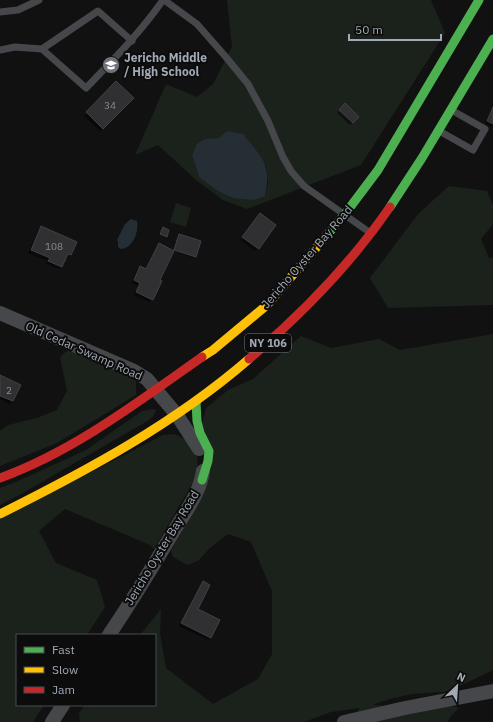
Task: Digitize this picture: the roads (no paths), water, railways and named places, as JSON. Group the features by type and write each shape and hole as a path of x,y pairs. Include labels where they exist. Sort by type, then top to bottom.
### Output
{"main road":[{"name":"Jericho Oyster Bay Road","path":"0,478 27,468 108,422 213,350 267,305 345,214 378,170 455,49 479,0"},
{"name":"NY 106","path":"0,514 124,449 196,402 275,338 341,272 398,197 451,110 476,60 493,39"},
{"path":"196,402 197,421 200,433 209,451 208,461 202,480"}],"street":[{"name":"Old Cedar Swamp Road","path":"0,312 56,338 134,371 147,379 177,415"},
{"name":"Jericho Oyster Bay Road","path":"110,634 190,504 202,480 203,469 201,453 177,415"},
{"path":"344,722 405,708 493,691"},
{"path":"52,722 62,706"}],"lane":[{"path":"0,12 18,10 39,0"},
{"path":"0,50 15,47 42,49 86,88 132,41 164,0 196,24 226,56 248,84 268,121 291,171 304,186 371,233"},
{"path":"42,49 98,11 132,41"},
{"path":"439,130 473,150 485,129 451,110"}],"place":[{"name":"Jericho Middle / High School","path":"111,65"}]}
